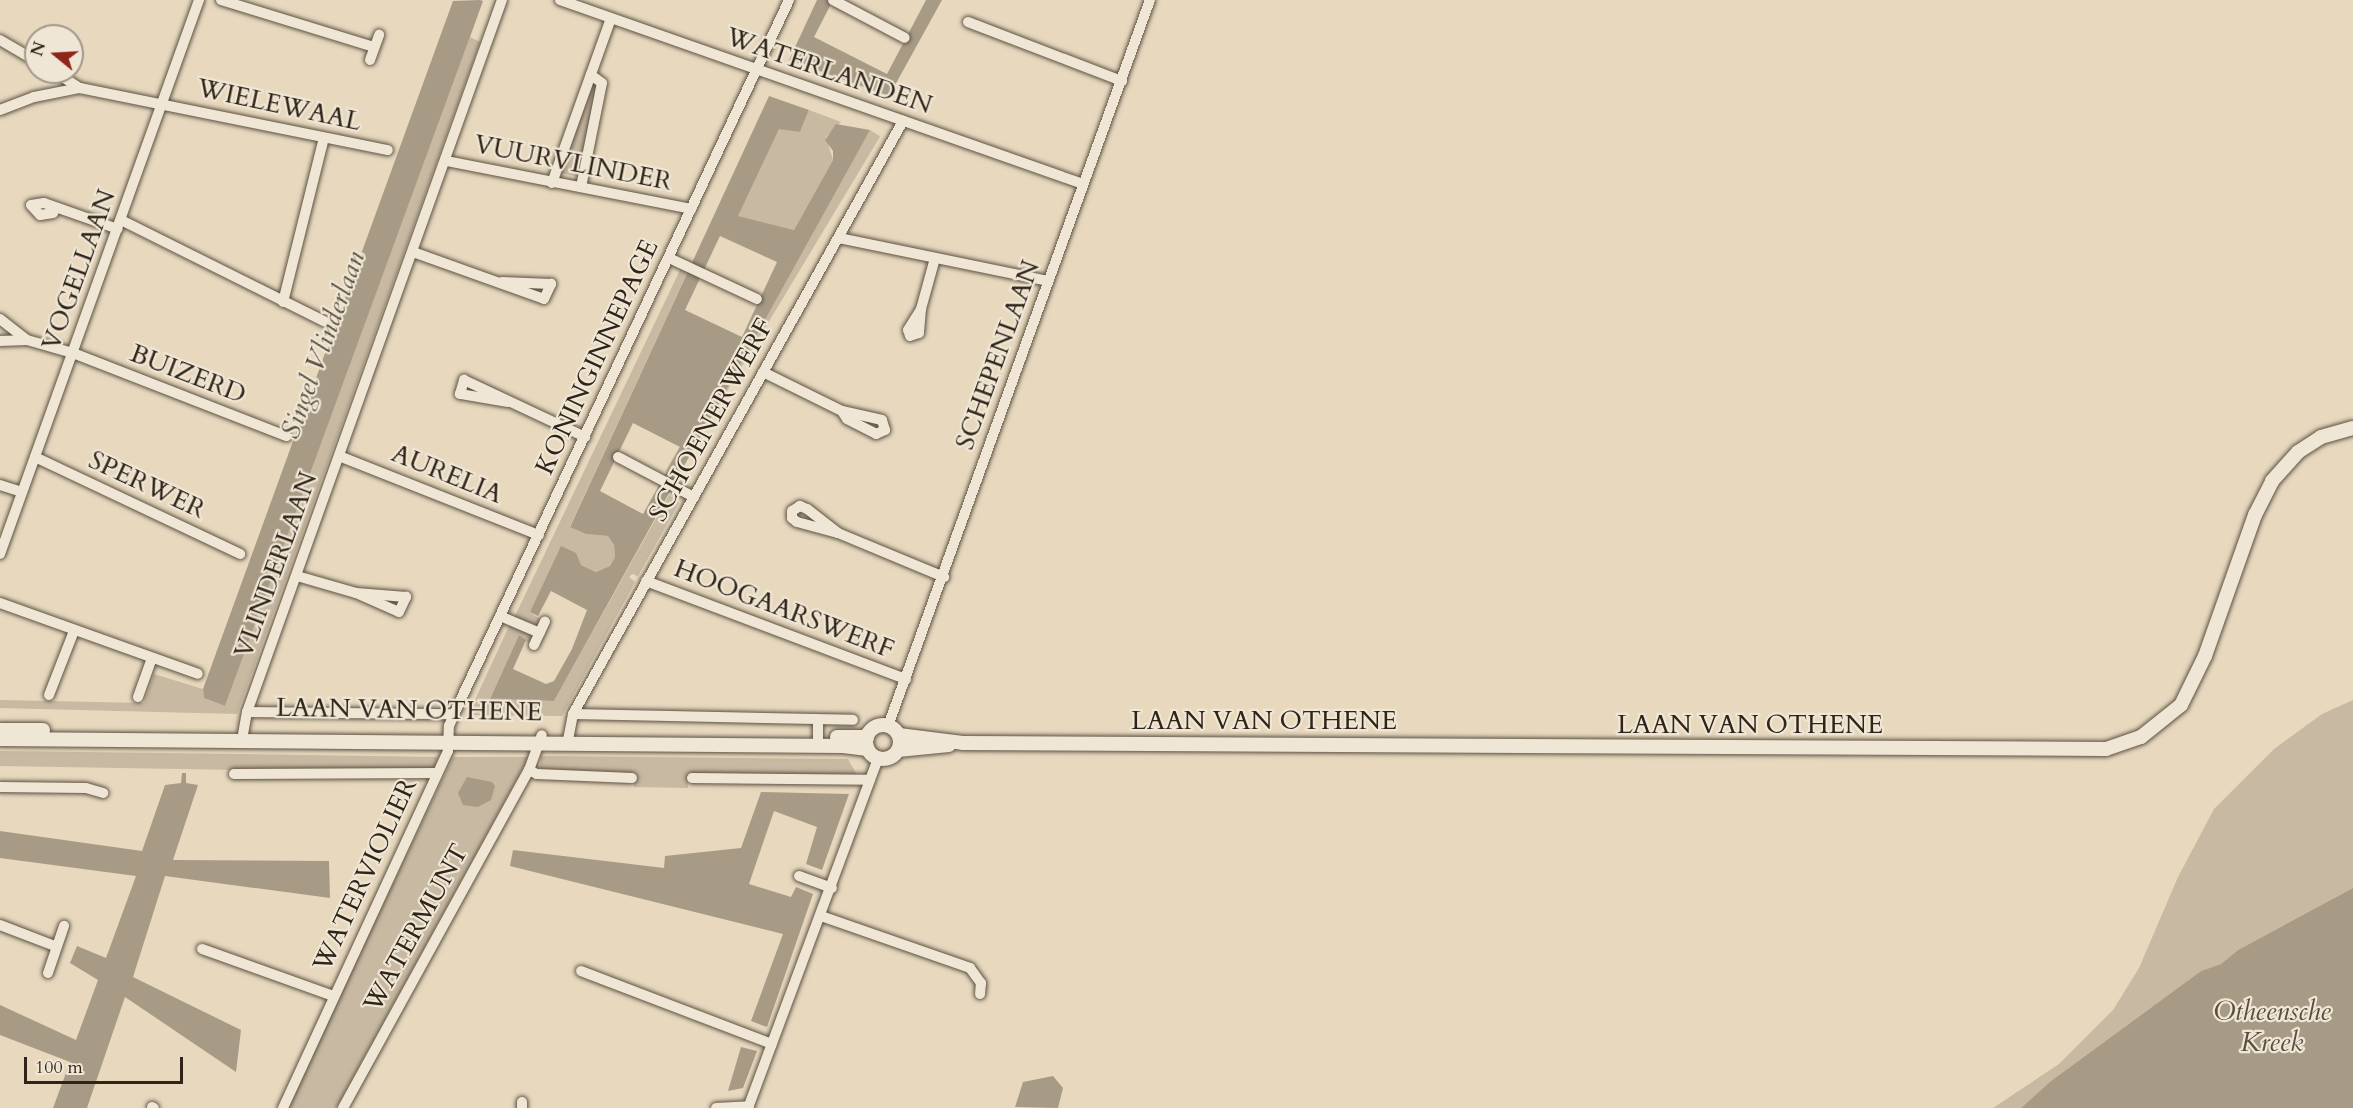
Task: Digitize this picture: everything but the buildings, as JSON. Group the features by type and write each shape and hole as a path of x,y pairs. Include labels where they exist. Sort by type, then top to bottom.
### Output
{"street":[{"name":"VOGELLAAN","path":"0,554 17,490 35,458 199,0"},
{"path":"221,0 374,47"},
{"name":"VLINDERLAAN","path":"242,736 247,712 447,161 502,0"},
{"name":"WATERLANDEN","path":"560,0 1083,184"},
{"name":"KONINGINNEPAGE","path":"449,739 454,714 789,0"},
{"name":"SCHEPENLAAN","path":"894,730 906,679 1150,0"},
{"path":"835,1 905,38"},
{"path":"552,183 611,18"},
{"path":"968,22 1122,81"},
{"path":"370,60 379,35"},
{"path":"0,40 24,54"},
{"path":"581,188 602,83 591,75"},
{"path":"74,84 80,88"},
{"name":"WIELEWAAL","path":"80,88 388,150"},
{"path":"0,110 34,97 80,88"},
{"name":"SCHOENERWERF","path":"567,741 573,714 903,121"},
{"path":"283,302 324,138"},
{"name":"VUURVLINDER","path":"447,161 691,209"},
{"path":"55,208 119,224 324,321"},
{"path":"839,238 1048,281"},
{"path":"413,252 502,282"},
{"path":"669,258 757,298"},
{"path":"921,309 935,258"},
{"path":"0,319 27,340"},
{"path":"0,341 27,340"},
{"name":"BUIZERD","path":"27,340 73,353 286,436"},
{"path":"763,372 842,411"},
{"path":"507,402 585,437"},
{"name":"LAAN VAN OTHENE","path":"0,730 567,741 818,741 871,748 890,758 898,750 963,743 2106,749 2141,737 2181,705 2201,665 2255,515 2272,481 2298,452 2321,437 2353,428"},
{"name":"AURELIA","path":"339,456 538,535"},
{"path":"618,457 694,497"},
{"name":"SPERWER","path":"35,458 240,554"},
{"path":"0,483 17,490"},
{"path":"838,533 944,577"},
{"path":"297,576 356,593"},
{"name":"HOOGAARSWERF","path":"646,581 906,679"},
{"path":"0,603 198,674"},
{"path":"500,616 540,633"},
{"path":"534,645 545,621"},
{"path":"49,695 74,631"},
{"path":"138,697 152,658"},
{"name":"LAAN VAN OTHENE","path":"247,712 454,714"},
{"name":"LAAN VAN OTHENE","path":"573,714 854,720"},
{"path":"818,720 818,741"},
{"path":"716,1108 749,1107 832,888 870,780 871,748 875,728 894,730 898,750"},
{"name":"LAAN VAN OTHENE","path":"894,730 963,743"},
{"name":"LAAN VAN OTHENE","path":"0,740 242,736"},
{"name":"WATERVIOLIER","path":"283,1108 438,773 449,739"},
{"name":"WATERMUNT","path":"343,1108 529,770 541,740"},
{"path":"529,770 537,774 632,778"},
{"name":"WATERVIOLIER","path":"234,774 438,773"},
{"path":"692,778 870,780"},
{"path":"0,787 86,788 103,793"},
{"path":"800,876 832,888"},
{"path":"821,916 970,968 981,983 980,994"},
{"path":"0,925 55,946"},
{"path":"48,973 55,946 64,926"},
{"name":"WATERVIOLIER","path":"202,949 333,996"},
{"path":"581,971 772,1044"}],"shaded area":[{"path":"470,37 480,42 237,714 0,708 0,700 144,703 154,674 203,689 204,698 225,706"},
{"path":"597,83 579,177 560,173 592,84"},
{"path":"809,110 841,122 826,137 833,160 794,230 737,216 779,128 800,132"},
{"path":"870,130 880,136 675,477 665,471"},
{"path":"680,270 688,271 570,526 586,534 608,536 614,545 615,557 610,566 596,572 581,565 575,553 530,612 541,620 537,625 514,618"},
{"path":"669,495 679,503 638,576 632,574 629,577 635,582 562,716 468,715 510,624 532,635 530,644 519,635 490,699 554,701"},
{"path":"2353,700 2353,888 2238,950 2221,964 2201,971 2051,1081 2021,1108 1993,1108 2059,1064 2113,1010 2139,968 2178,877 2214,809 2274,749 2322,714"},
{"path":"0,751 438,757 434,770 239,770 0,766"},
{"path":"541,756 848,759 857,775 688,773 688,788 634,787 634,773 545,772 540,767"},
{"path":"453,757 529,757 336,1108 287,1108"}],"water":[{"path":"817,0 833,0 814,37 887,74 926,0 942,0 889,96 789,60"},
{"path":"453,1 483,1 470,37 225,706 204,698 203,689"},
{"path":"769,96 809,110 800,132 779,129 738,216 794,230 833,160 833,151 825,140 836,124 870,130 554,701 490,699 519,635 526,640 513,669 546,684 554,681 572,649 587,610 551,591 538,616 530,612 561,546 576,553 581,565 596,572 610,566 615,557 614,545 608,536 586,534 570,527","holes":["720,236 777,262 742,337 685,310","633,423 680,447 643,514 600,491"]},
{"path":"182,773 186,773 186,783 198,785 173,860 329,861 330,898 165,876 133,977 241,1030 236,1072 125,997 87,1108 53,1108 70,1062 0,1035 0,1005 76,1040 98,980 70,963 77,946 106,958 136,876 0,858 0,831 142,851 165,785 181,783"},
{"path":"467,777 492,782 495,786 491,800 478,807 463,805 458,793"},
{"path":"761,792 849,794 822,870 806,864 817,827 774,811 749,884 791,897 796,887 813,894 767,1027 751,1021 783,934 510,866 513,850 664,868 665,856 741,848"},
{"name":"Otheensche Kreek","path":"2353,888 2353,1108 2021,1108 2051,1081 2201,971 2221,964 2238,950"},
{"path":"741,1047 757,1051 743,1088 728,1091"},
{"path":"1053,1076 1063,1088 1058,1108 1015,1107 1023,1082"}],"water label":[{"name":"Singel Vlinderlaan","path":"323,345"}]}
